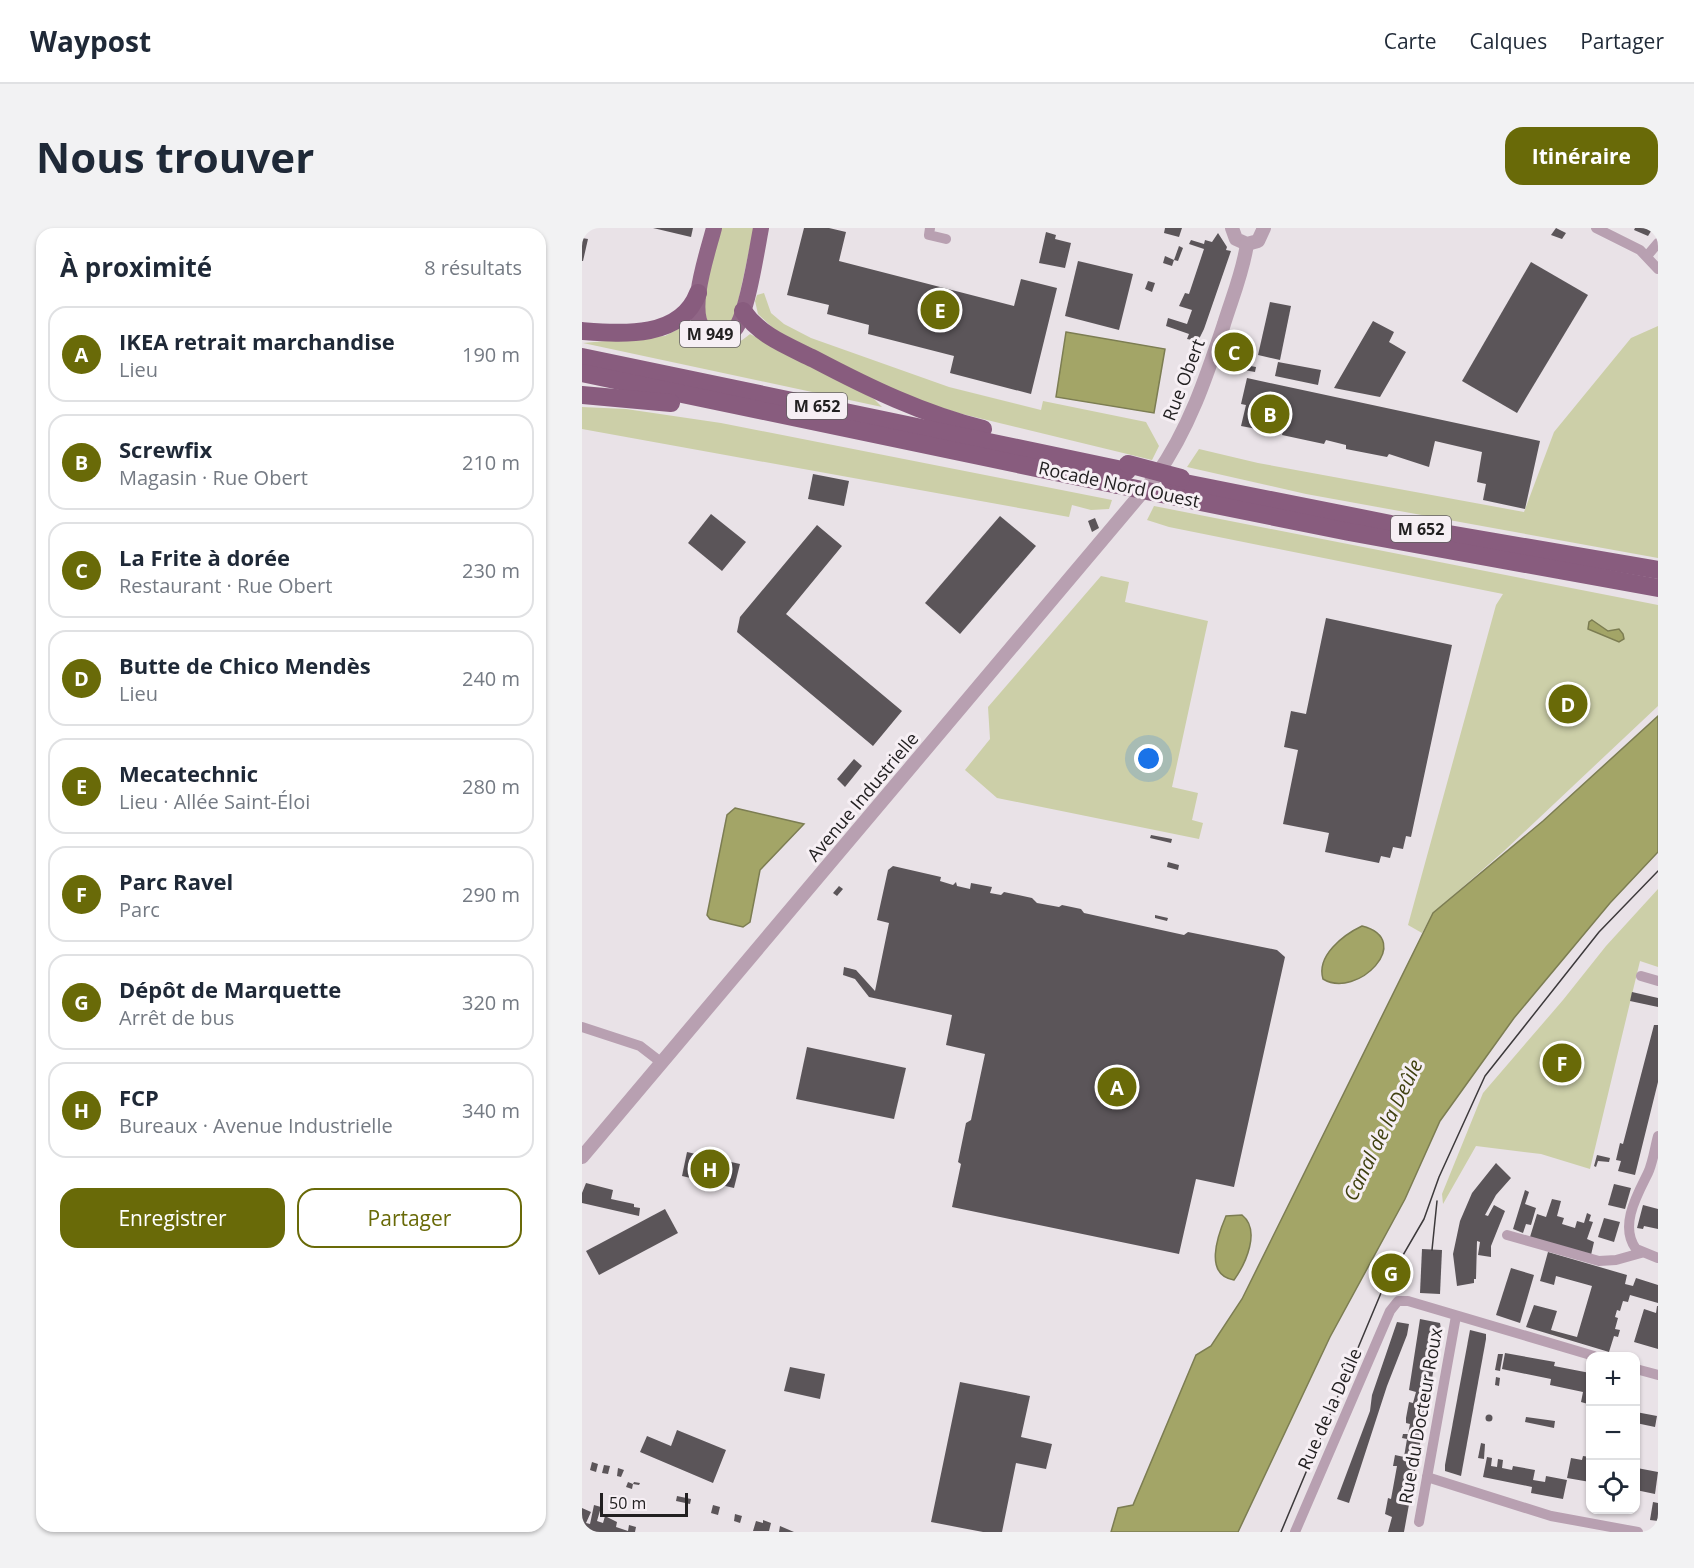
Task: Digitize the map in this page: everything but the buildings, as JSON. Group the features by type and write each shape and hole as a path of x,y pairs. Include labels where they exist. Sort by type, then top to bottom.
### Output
{"highway":[{"path":"582,331 629,333 656,329 683,315 698,293"},
{"path":"742,311 754,326 768,335 910,406 1124,473"},
{"name":"Rocade Nord Ouest","path":"582,357 1182,486 1368,536 1658,588"},
{"name":"Rocade Nord Ouest","path":"582,373 783,415 1124,473"},
{"path":"582,395 649,400 748,415 783,415"},
{"name":"M 652","path":"1182,486 1239,494 1380,522 1658,570"}],"main road":[{"name":"M 949","path":"714,228 698,293 697,317 701,327 710,333 722,336 730,333 737,326 761,228"}],"street":[{"path":"930,228 928,235 946,239"},
{"path":"1232,228 1236,239 1247,244 1257,241 1264,228"},
{"path":"1596,228 1610,231 1647,256 1658,269"},
{"path":"1647,256 1658,243"},
{"name":"Rue Obert","path":"1169,458 1200,395 1240,273 1247,244"},
{"name":"Avenue Industrielle","path":"582,1157 1143,494 1169,458"},
{"path":"1641,975 1658,981"},
{"path":"582,1027 640,1046 662,1063"},
{"path":"1641,1253 1631,1241 1629,1226 1639,1186 1654,1170 1658,1136"},
{"path":"1508,1235 1599,1261 1616,1260 1641,1253 1658,1258"},
{"name":"Rue de la Deûle","path":"1294,1532 1390,1311 1398,1302 1408,1301 1456,1316"},
{"path":"1456,1316 1586,1354"},
{"name":"Rue du Docteur Roux","path":"1419,1522 1456,1316"},
{"path":"1640,1371 1658,1376"},
{"path":"1427,1477 1551,1516 1638,1532"}],"shaded area":[{"path":"720,228 754,228 735,316 727,327 712,329 701,309"},
{"path":"764,293 771,313 784,324 811,338 949,387 1041,410 1043,401 1146,422 1159,446 1152,460 958,413 900,394 775,330 758,314 755,301 757,295"},
{"path":"684,326 699,340 724,347 741,341 750,334 874,399 882,407 583,343 665,336"},
{"path":"1658,326 1658,558 1306,494 1187,467 1199,449 1258,463 1524,512 1554,432 1631,338"},
{"path":"582,407 626,409 721,423 1112,500 1109,509 1091,510 1072,505 1069,517 582,429"},
{"path":"1154,506 1658,605 1658,706 1504,851 1433,913 1422,933 1408,925 1496,605 1503,594 1169,527 1147,520"},
{"path":"1101,576 1129,582 1125,602 1208,621 1172,787 1198,793 1192,820 1203,823 1199,839 997,798 965,770 990,739 988,707"},
{"path":"1658,889 1658,967 1640,961 1590,1169 1541,1154 1476,1146 1443,1204 1442,1194 1483,1093 1606,946"}],"water":[{"path":"1066,332 1165,349 1154,413 1056,397"},
{"path":"1592,620 1608,631 1619,629 1624,639 1619,642 1588,629 1589,622"},
{"name":"Canal de la Deûle","path":"1658,716 1658,852 1610,903 1514,1018 1440,1121 1405,1199 1330,1337 1238,1532 1111,1532 1118,1508 1133,1505 1196,1355 1211,1346 1242,1299 1433,913 1543,821"},
{"path":"735,808 804,824 760,870 750,922 743,927 710,919 707,915 727,815"},
{"path":"1362,926 1377,933 1383,943 1382,954 1376,966 1351,982 1337,983 1323,979 1323,962 1327,954 1339,941"},
{"path":"1242,1215 1248,1221 1250,1229 1250,1247 1234,1280 1225,1277 1219,1271 1215,1254 1226,1216"}],"tram line":[{"path":"1281,1532 1381,1293 1424,1219 1439,1177 1485,1076 1599,932 1658,871"},
{"path":"1432,1250 1437,1201"}],"place":[{"name":"Mecatechnic","path":"940,310"},
{"name":"La Frite à dorée","path":"1234,352"},
{"name":"Screwfix","path":"1270,414"},
{"name":"Butte de Chico Mendès","path":"1568,704"},
{"name":"Parc Ravel","path":"1562,1063"},
{"name":"IKEA retrait marchandise","path":"1117,1087"},
{"name":"FCP","path":"710,1169"},
{"name":"Dépôt de Marquette","path":"1391,1273"}]}
